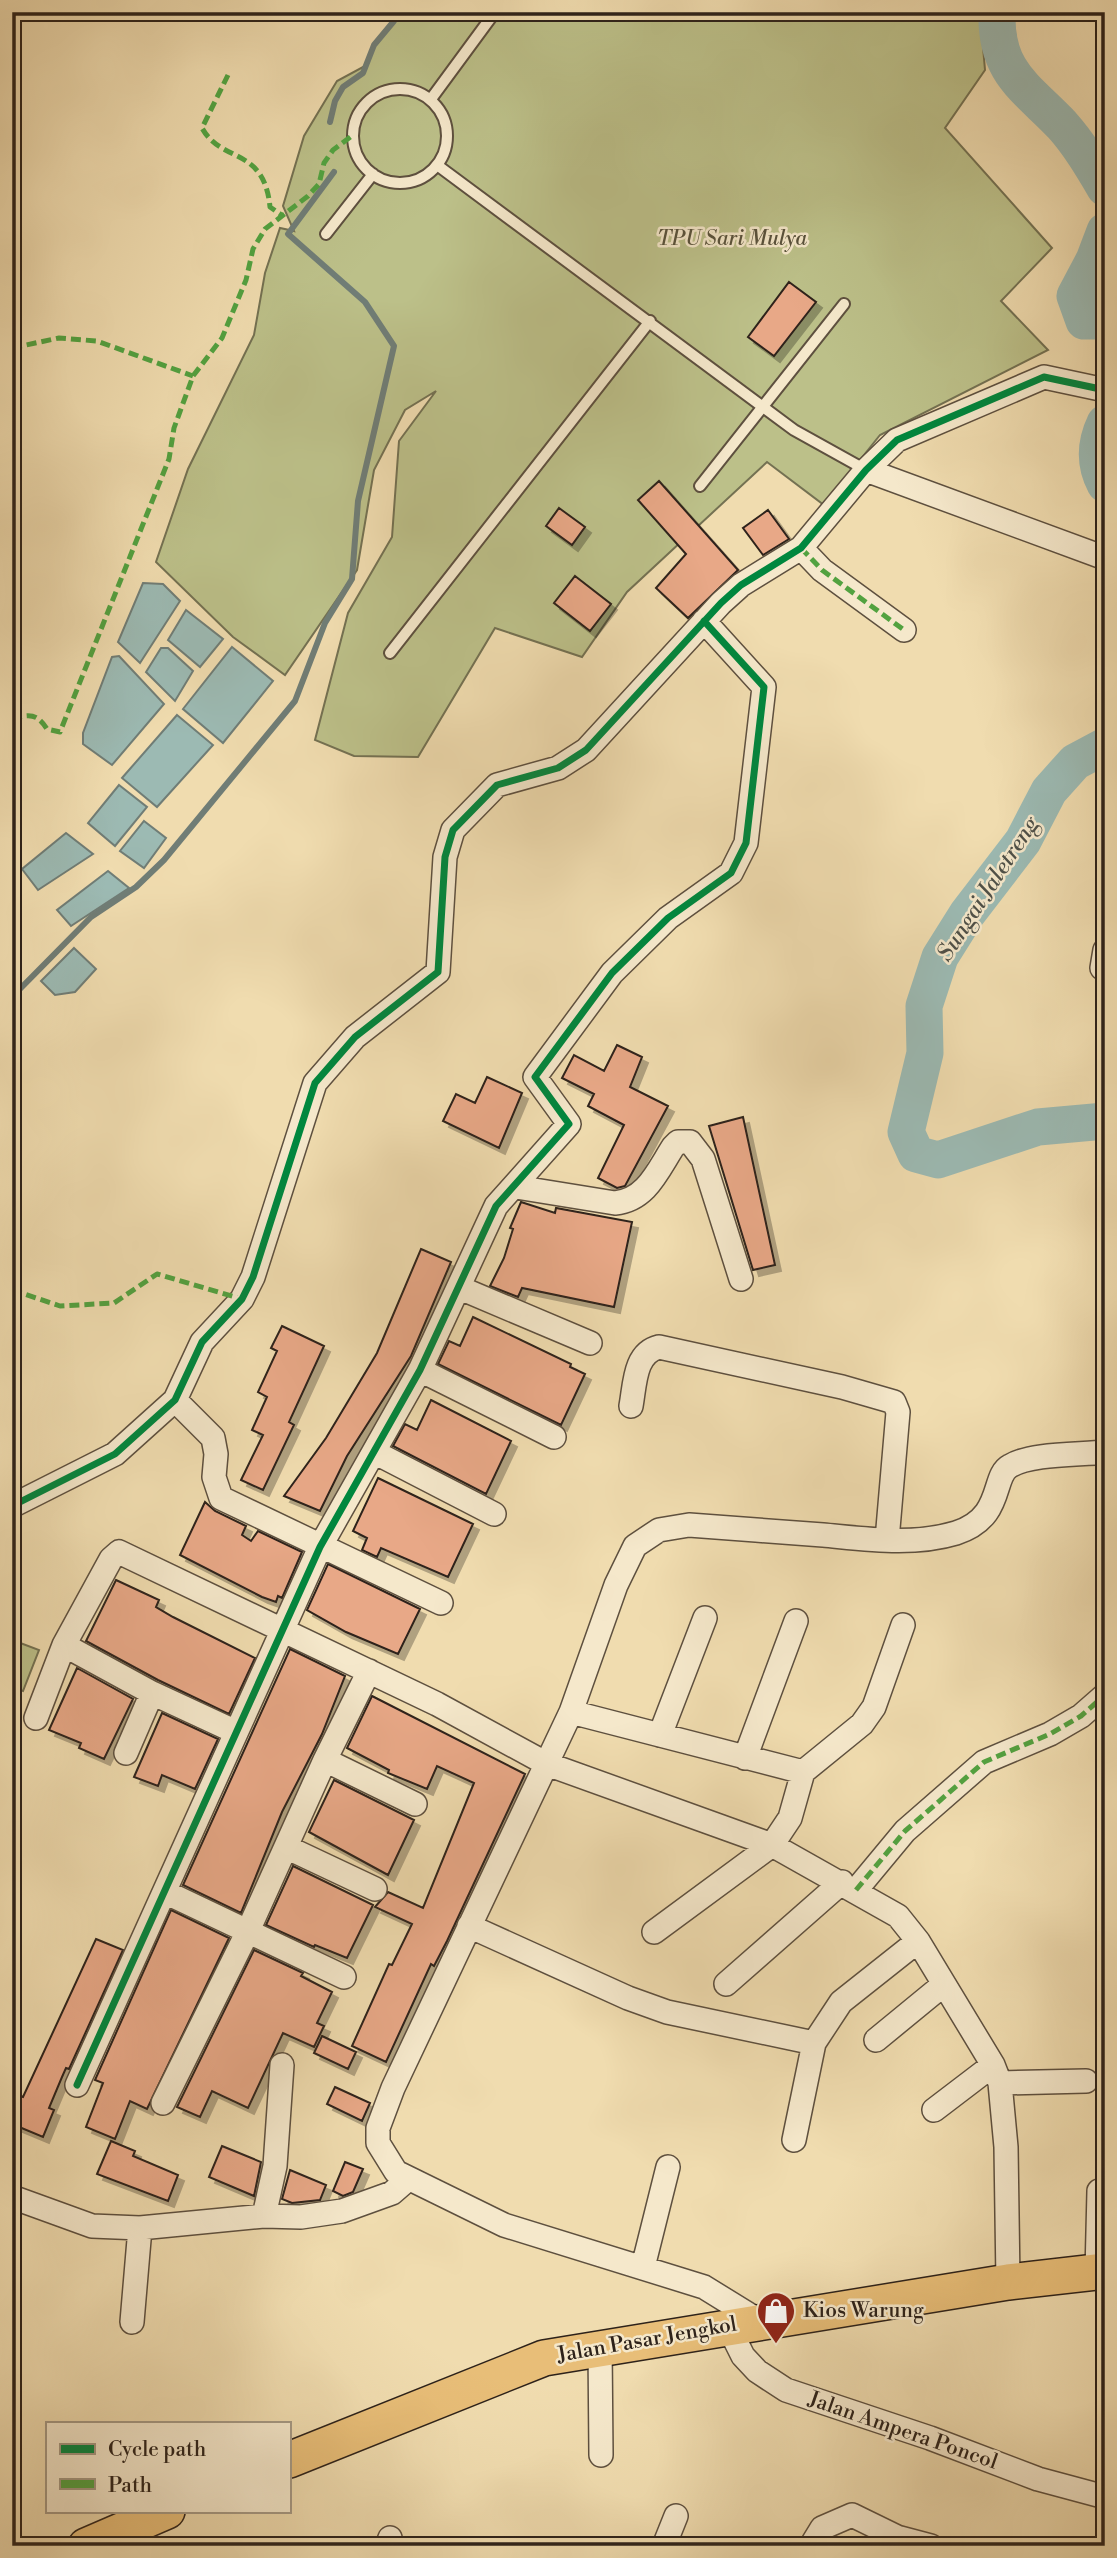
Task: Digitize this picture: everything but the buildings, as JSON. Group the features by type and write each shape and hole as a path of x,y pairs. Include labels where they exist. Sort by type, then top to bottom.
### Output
{"main road":[{"name":"Jalan Pasar Jengkol","path":"290,2460 544,2358 1007,2282 1101,2271"},
{"path":"86,2546 165,2512"}],"street":[{"path":"12,1506 115,1454 175,1401 202,1342 242,1299 253,1277 315,1083 355,1037 438,972 446,857 453,830 497,785 558,768 586,750 704,621 741,585 801,548 866,470 897,440 1044,377 1099,389"},
{"path":"866,470 1105,558"},
{"path":"801,548 822,569 904,630"},
{"path":"77,2085 320,1547 420,1370 496,1206 569,1124 535,1077 612,973 668,918 731,873 746,843 765,687 704,621"},
{"path":"516,1186 615,1203 631,1201 645,1190 678,1142 690,1142 698,1148 704,1159 741,1279"},
{"path":"460,1288 590,1343"},
{"path":"631,1406 641,1357 659,1347 842,1387 894,1402 898,1412 887,1540"},
{"path":"420,1370 554,1437"},
{"path":"175,1401 213,1438 216,1454 214,1477 221,1498 441,1602"},
{"path":"374,1452 494,1514"},
{"path":"744,2324 704,2287 504,2225 407,2180 396,2172 385,2158 378,2143 378,2128 469,1926 571,1712 617,1585 635,1546 646,1536 659,1530 689,1525 887,1540 928,1539 958,1532 991,1509 1002,1476 1009,1466 1024,1460 1105,1452"},
{"path":"36,1718 64,1645 111,1559 120,1552 369,1671 547,1764 772,1845 849,1886 898,1916 918,1941 996,2074 1006,2147 1007,2282"},
{"path":"660,1735 705,1618"},
{"path":"745,1758 796,1621"},
{"path":"654,1932 772,1845 790,1818 803,1772 862,1724 874,1707 903,1625"},
{"path":"64,1645 152,1693 236,1732"},
{"path":"163,2103 247,1933 325,1760 369,1671"},
{"path":"127,1753 152,1693"},
{"path":"726,1984 849,1886 905,1831 984,1762 1050,1734 1081,1716 1105,1695"},
{"path":"571,1712 803,1772"},
{"path":"325,1760 415,1804"},
{"path":"286,1847 375,1889"},
{"path":"166,1892 344,1977"},
{"path":"469,1926 628,1998 667,2012 814,2043"},
{"path":"794,2140 807,2065 814,2043 841,2002 918,1941"},
{"path":"876,2040 943,1985"},
{"path":"264,2216 275,2166 282,2065"},
{"path":"934,2110 996,2074 1086,2081"},
{"path":"643,2266 667,2167"},
{"path":"12,2197 92,2226 140,2228 264,2216 301,2217 342,2211 392,2193 407,2180"},
{"path":"1099,2192 1101,2271"},
{"path":"132,2322 140,2228"},
{"name":"Jalan Ampera Poncol","path":"744,2324 743,2356 757,2371 786,2390 930,2438 1038,2479 1105,2497"},
{"path":"600,2347 601,2455"},
{"path":"811,2546 822,2528 852,2515 897,2538 925,2545"},
{"path":"664,2546 676,2516"}],"lane":[{"path":"430,99 495,12"},
{"path":"403,88 418,91 430,99 446,123 444,152 437,164 427,174 400,183 373,174 362,164 354,143 356,120 363,107 374,96 403,88"},
{"path":"437,164 794,430 866,470"},
{"path":"326,234 373,174"},
{"path":"700,486 844,304"},
{"path":"390,653 650,321"}],"green space":[{"name":"TPU Sari Mulya","path":"395,12 980,12 985,70 945,128 1052,248 1001,301 1048,350 880,435 824,505 767,462 627,592 582,657 495,628 418,757 354,756 315,740 348,613 392,537 399,441 436,391 405,410 374,470 357,570 285,675 233,637 156,562 188,469 254,335 265,273 280,228 294,231 283,206 304,136 337,81 365,66 374,45 394,21"},
{"path":"15,1641 39,1650 23,1691 12,1687"}],"water":[{"path":"143,583 163,584 180,601 140,663 118,642"},
{"path":"186,610 223,639 200,667 168,640"},
{"path":"232,647 273,681 223,743 183,709"},
{"path":"161,648 168,648 193,671 175,701 146,672"},
{"path":"119,656 164,704 112,765 83,744 83,733 112,657"},
{"path":"177,715 213,745 157,807 122,778"},
{"path":"119,785 147,807 115,846 88,823"},
{"path":"144,821 166,838 144,868 120,851"},
{"path":"66,833 93,854 38,890 22,869"},
{"path":"108,871 129,888 71,926 57,910"},
{"path":"74,948 96,969 75,992 55,995 41,981"}],"waterway":[{"path":"330,122 335,101 343,87 363,73 374,45 394,21 395,12"},
{"name":"Sungai Jaletreng","path":"997,12 1001,50 1007,65 1026,89 1068,132 1105,188"},
{"path":"12,997 91,917 136,887 164,860 295,701 325,623 352,579 358,501 394,346 365,302 288,234 334,172"},
{"name":"Sungai Jaletreng","path":"1105,231 1094,260 1075,296 1084,321 1105,321"},
{"name":"Sungai Jaletreng","path":"1105,423 1097,453 1105,484"},
{"name":"Sungai Jaletreng","path":"1105,746 1075,762 1049,791 1023,841 967,914 940,957 924,1006 925,1053 906,1132 916,1154 938,1160 1038,1127 1105,1121"}],"marked path":[{"path":"228,75 202,128 220,147 241,158 260,174 270,207 283,216"},
{"path":"12,719 36,717 47,729 60,732 169,459 174,428 193,376 222,338 246,280 253,249 265,229 308,196 319,184 324,163 333,150 353,135"},
{"path":"12,348 59,338 97,341 193,376"},
{"path":"801,548 822,570 904,630"},
{"path":"1102,968 1105,950"},
{"path":"12,1290 60,1306 114,1303 157,1274 242,1299"},
{"path":"856,1890 905,1831 984,1762 1050,1734 1081,1716 1105,1695"}],"cycle path":[{"path":"12,1506 115,1454 175,1400 202,1342 242,1299 253,1277 315,1083 355,1037 438,972 445,857 453,830 497,785 558,768 586,750 721,603 741,585 801,548 866,470 897,440 1044,377 1105,390"},
{"path":"77,2085 320,1547 420,1370 496,1206 569,1124 535,1077 612,973 668,918 731,873 746,843 764,687 704,621"}],"place":[{"name":"Kios Warung","path":"776,2345"}]}
